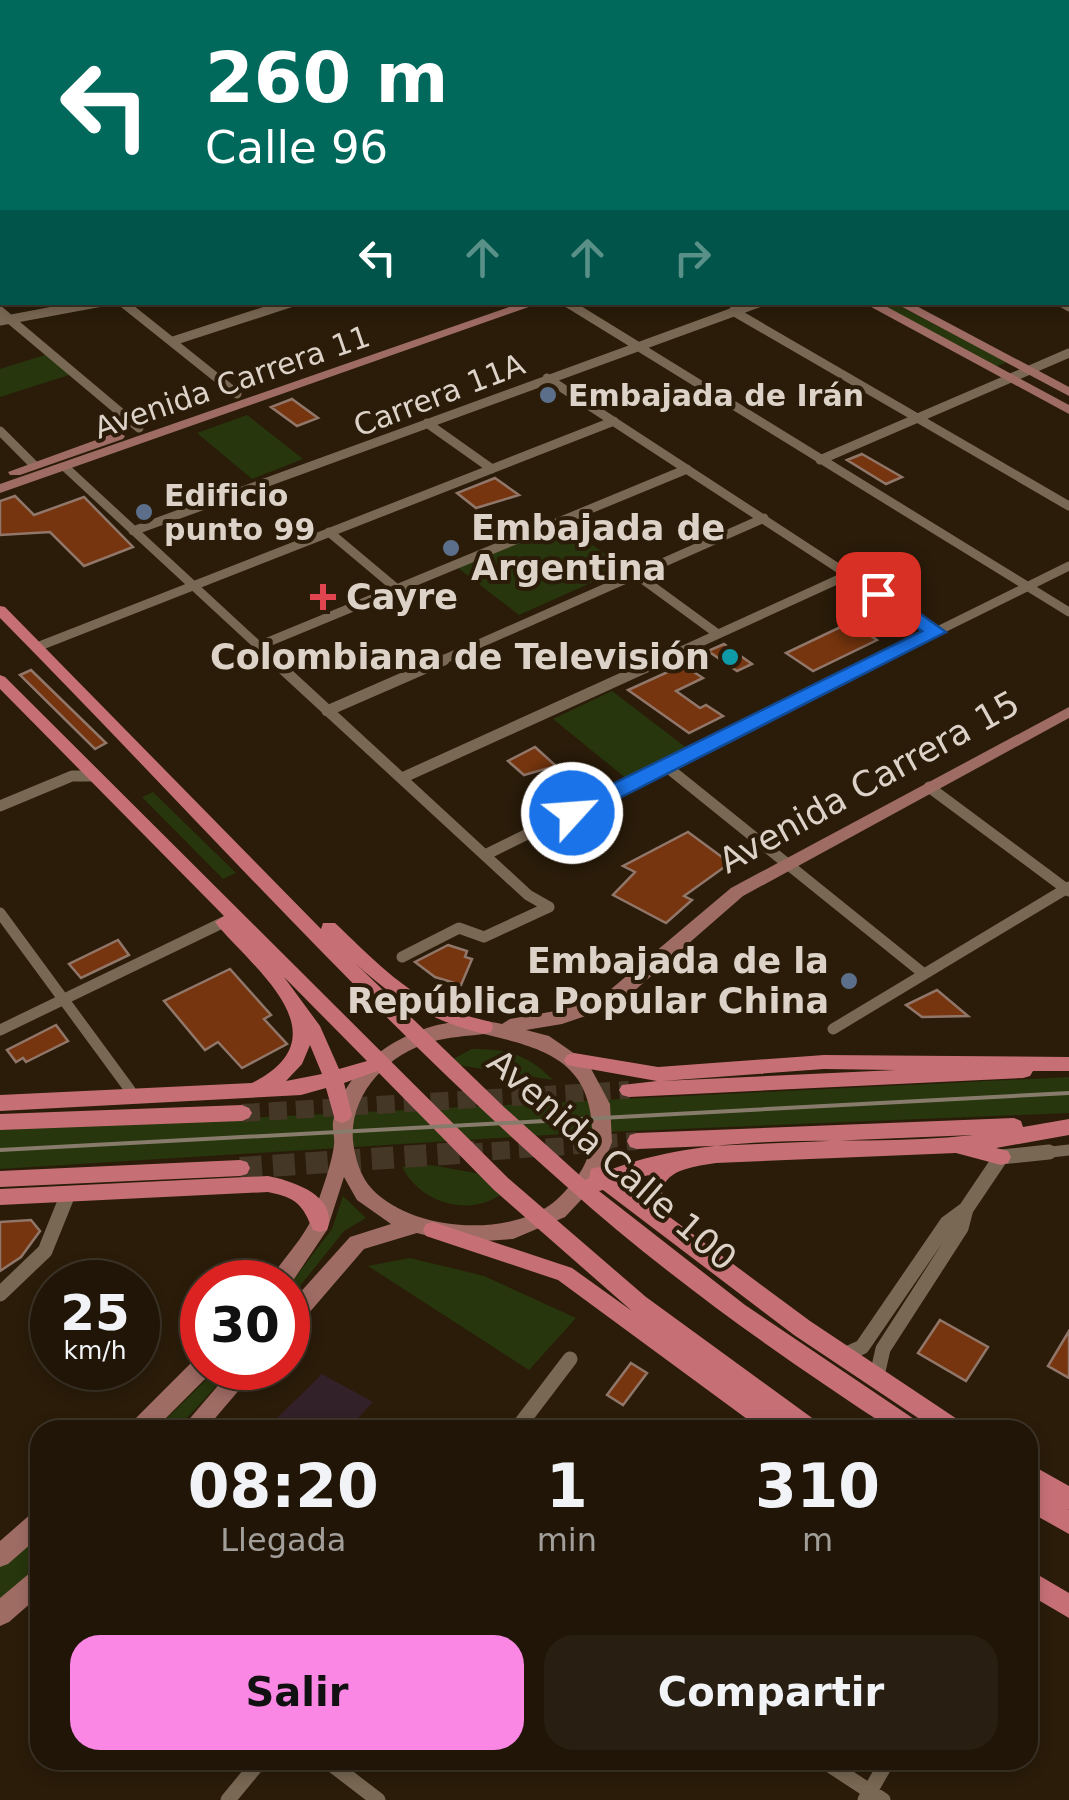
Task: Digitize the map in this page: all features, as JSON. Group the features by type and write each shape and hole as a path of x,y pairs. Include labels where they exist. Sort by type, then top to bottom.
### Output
{"main road":[{"name":"Avenida Carrera 11","path":"0,477 495,305"},
{"name":"Avenida Carrera 11","path":"0,490 528,305"},
{"path":"874,305 1069,410"},
{"path":"905,305 1069,392"},
{"name":"Avenida Calle 100","path":"0,610 124,731 477,1093 574,1182 750,1320 897,1420"},
{"path":"0,680 85,773 179,856 512,1194 638,1303 797,1420"},
{"name":"Avenida Carrera 15","path":"492,1027 562,1017 610,1000 719,905 786,863 1069,712"},
{"path":"124,731 395,991 444,1018 544,1041 574,1060 599,1093 607,1118 606,1146 594,1180"},
{"path":"224,922 320,1037 336,1080 342,1150 320,1224 295,1260"},
{"path":"250,1092 280,1076 299,1054 305,1033 298,1007"},
{"path":"342,1115 354,1086 368,1068 396,1047 429,1033 492,1027"},
{"path":"574,1060 658,1074 824,1062 1069,1066"},
{"path":"628,1090 1069,1066"},
{"path":"0,1102 250,1092 336,1080 368,1068"},
{"path":"0,1122 242,1113"},
{"path":"637,1141 1069,1126"},
{"path":"310,1296 357,1243 424,1227 481,1234 505,1231 549,1215 594,1180 679,1159 958,1145 1069,1126"},
{"path":"958,1145 1001,1157"},
{"path":"342,1150 352,1174 368,1196 424,1227 565,1274 766,1420"},
{"path":"673,1235 656,1216 651,1194 657,1176 679,1159"},
{"path":"0,1180 240,1168"},
{"path":"594,1180 840,1356 939,1420"},
{"path":"0,1197 268,1184 303,1195 319,1212 320,1224"},
{"path":"150,1420 180,1389"},
{"path":"200,1420 227,1390"},
{"path":"1038,1480 1069,1498"},
{"path":"1038,1505 1069,1523"},
{"path":"2,1550 30,1529"},
{"path":"1038,1587 1069,1606"},
{"path":"0,1614 30,1588"}],"street":[{"path":"5,320 86,305"},
{"path":"126,305 237,394"},
{"path":"173,341 284,305"},
{"path":"571,305 1069,612"},
{"name":"Carrera 11A","path":"132,530 751,305"},
{"path":"0,310 5,320 138,428"},
{"path":"732,311 1069,506"},
{"path":"820,460 1069,353"},
{"path":"548,378 936,632"},
{"path":"37,647 614,421"},
{"path":"427,423 492,470"},
{"path":"0,431 34,465"},
{"path":"65,467 528,896 549,906 484,937 459,928 402,957"},
{"path":"256,647 687,469"},
{"path":"327,711 764,518"},
{"path":"330,532 397,589"},
{"path":"485,855 1069,566"},
{"path":"402,778 715,632 850,574"},
{"path":"637,575 715,632"},
{"path":"667,767 924,974"},
{"path":"0,806 85,773"},
{"path":"833,1028 1068,889 929,788"},
{"path":"1,915 130,1090"},
{"path":"0,1030 224,922"},
{"path":"840,1356 862,1347 946,1224 966,1209 1001,1157 1069,1150"},
{"path":"0,1294 35,1265 53,1242 68,1194"},
{"path":"876,1380 883,1349 962,1228 966,1209"},
{"path":"524,1420 570,1359"},
{"path":"228,1800 253,1770"},
{"path":"339,1770 378,1800"},
{"path":"836,1770 873,1797 884,1770"}],"shaded area":[{"path":"322,1374 373,1402 356,1420 275,1420 310,1390"}],"green space":[{"path":"880,305 898,305 1007,362 996,367"},
{"path":"48,354 72,374 0,397 0,369"},
{"path":"247,415 303,459 252,479 197,433"},
{"path":"564,524 624,568 519,615 458,568"},
{"path":"612,691 688,749 628,780 553,719"},
{"path":"153,792 236,873 223,879 142,797"},
{"path":"472,1049 516,1055 535,1064 553,1080 445,1063"},
{"path":"1069,1077 1069,1113 580,1133 0,1169 0,1130"},
{"path":"431,1165 492,1176 502,1194 474,1205 446,1203 420,1189 402,1167"},
{"path":"343,1196 366,1218 344,1231 310,1274 308,1260 332,1229"},
{"path":"410,1258 484,1276 576,1318 529,1370 368,1266"},
{"path":"196,1390 213,1390 185,1420 165,1420"},
{"path":"30,1540 30,1575 0,1599 0,1565"}],"building":[{"path":"292,399 318,418 297,426 271,407"},
{"path":"862,454 902,477 886,484 847,460"},
{"path":"495,478 519,495 476,508 457,493"},
{"path":"15,496 34,515 84,497 133,547 84,566 50,532 0,535 0,501"},
{"path":"851,622 877,640 813,671 786,653"},
{"name":"Colombiana de Televisión","path":"724,644 752,664 737,671 708,651"},
{"path":"683,665 703,678 676,691 700,708 706,705 723,716 689,733 628,690"},
{"path":"31,670 106,743 95,749 20,675"},
{"path":"535,747 556,766 524,775 508,761"},
{"path":"688,832 730,863 684,896 692,900 666,923 613,895 635,872 623,866"},
{"path":"118,940 129,955 81,978 69,964"},
{"path":"448,945 467,951 465,957 472,959 461,985 435,977 415,962"},
{"path":"230,969 271,1015 264,1019 287,1044 242,1068 218,1042 205,1050 164,1001"},
{"path":"937,990 968,1016 922,1017 906,1005"},
{"path":"56,1025 68,1041 26,1062 23,1058 16,1062 7,1050"},
{"path":"31,1220 40,1231 21,1257 0,1271 0,1222"},
{"path":"940,1320 988,1347 966,1381 918,1353"},
{"path":"1069,1331 1069,1378 1048,1366"},
{"path":"631,1363 647,1373 623,1405 607,1395"}],"tunnel":[{"path":"242,1113 629,1090"},
{"path":"438,1155 637,1141"},
{"path":"240,1168 475,1152"}],"railway":[{"path":"0,1150 1069,1093"}],"place":[{"name":"Embajada de Irán","path":"548,395"},
{"name":"Edificio punto 99","path":"144,512"},
{"name":"Embajada de Argentina","path":"451,548"},
{"name":"Cayre","path":"323,597"},
{"name":"Colombiana de Televisión","path":"730,657"},
{"name":"Embajada de la República Popular China","path":"849,981"}],"route":[{"path":"572,813 936,632 878,594"}]}
